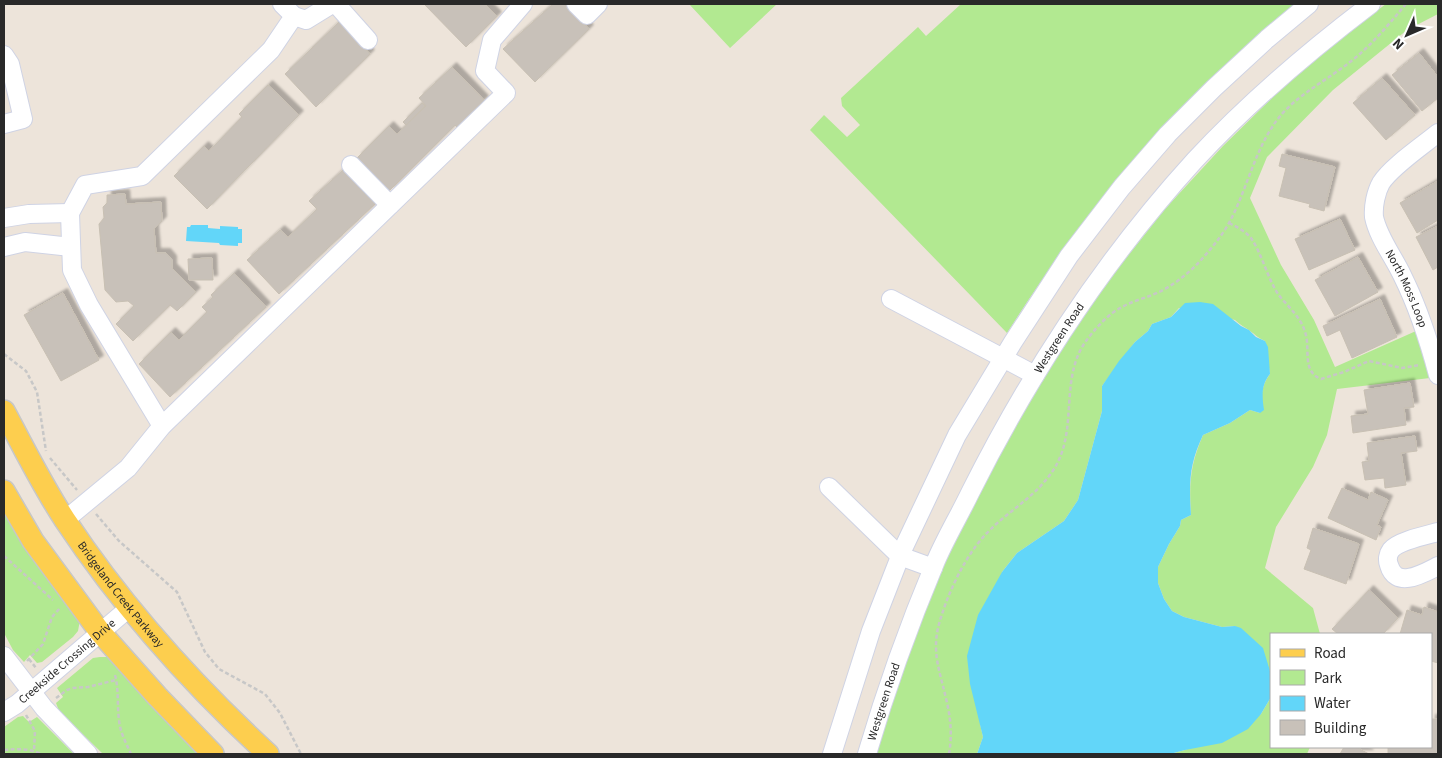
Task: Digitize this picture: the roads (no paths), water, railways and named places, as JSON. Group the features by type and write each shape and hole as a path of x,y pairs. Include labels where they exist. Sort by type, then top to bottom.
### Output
{"main road":[{"name":"Bridgeland Creek Parkway","path":"4,411 65,520 130,608 196,684 268,754"},
{"path":"4,491 33,541 100,632 156,696 212,754"}],"street":[{"path":"162,426 89,306 72,270 70,213 85,186 142,176 271,50 288,10 306,20 332,4"},
{"path":"336,4 368,40"},
{"path":"576,4 587,15 598,4"},
{"path":"832,754 871,631 900,556 957,435 1003,358 1070,256 1122,187 1168,134 1214,88 1267,39 1310,4"},
{"name":"Westgreen Road","path":"867,754 904,642 934,568 991,452 1035,375 1100,278 1151,211 1196,160 1292,67 1371,4"},
{"path":"65,520 128,468 162,426 506,93 485,71 492,40 514,7"},
{"path":"4,55 10,64 23,119 4,124"},
{"name":"North Moss Loop","path":"1437,369 1420,314 1377,226 1374,204 1378,190 1389,174 1438,133"},
{"path":"351,165 390,205"},
{"path":"4,218 29,214 70,213"},
{"path":"4,247 25,242 71,247"},
{"path":"891,299 1035,375"},
{"path":"829,487 900,556 934,568"},
{"path":"1438,532 1397,545 1391,549 1388,555 1389,567 1399,577 1406,579 1414,578 1438,566"},
{"name":"Creekside Crossing Drive","path":"4,712 31,692 130,608"},
{"path":"4,656 44,708 88,754"}],"water":[{"path":"191,225 208,225 208,228 220,229 220,226 238,227 238,229 242,229 242,243 238,243 238,246 186,241 187,227"},
{"path":"1200,302 1213,304 1256,337 1265,341 1268,347 1270,374 1265,382 1263,391 1264,410 1260,413 1250,410 1230,423 1203,435 1198,446 1191,474 1191,515 1181,520 1180,526 1169,544 1158,567 1158,583 1164,599 1172,611 1184,617 1222,627 1235,626 1241,628 1263,648 1270,671 1270,699 1261,714 1248,729 1222,743 1170,754 977,754 983,737 970,684 967,656 978,615 1002,572 1017,553 1064,521 1078,500 1102,411 1102,386 1119,361 1135,342 1148,331 1152,324 1171,317 1185,303"}]}
